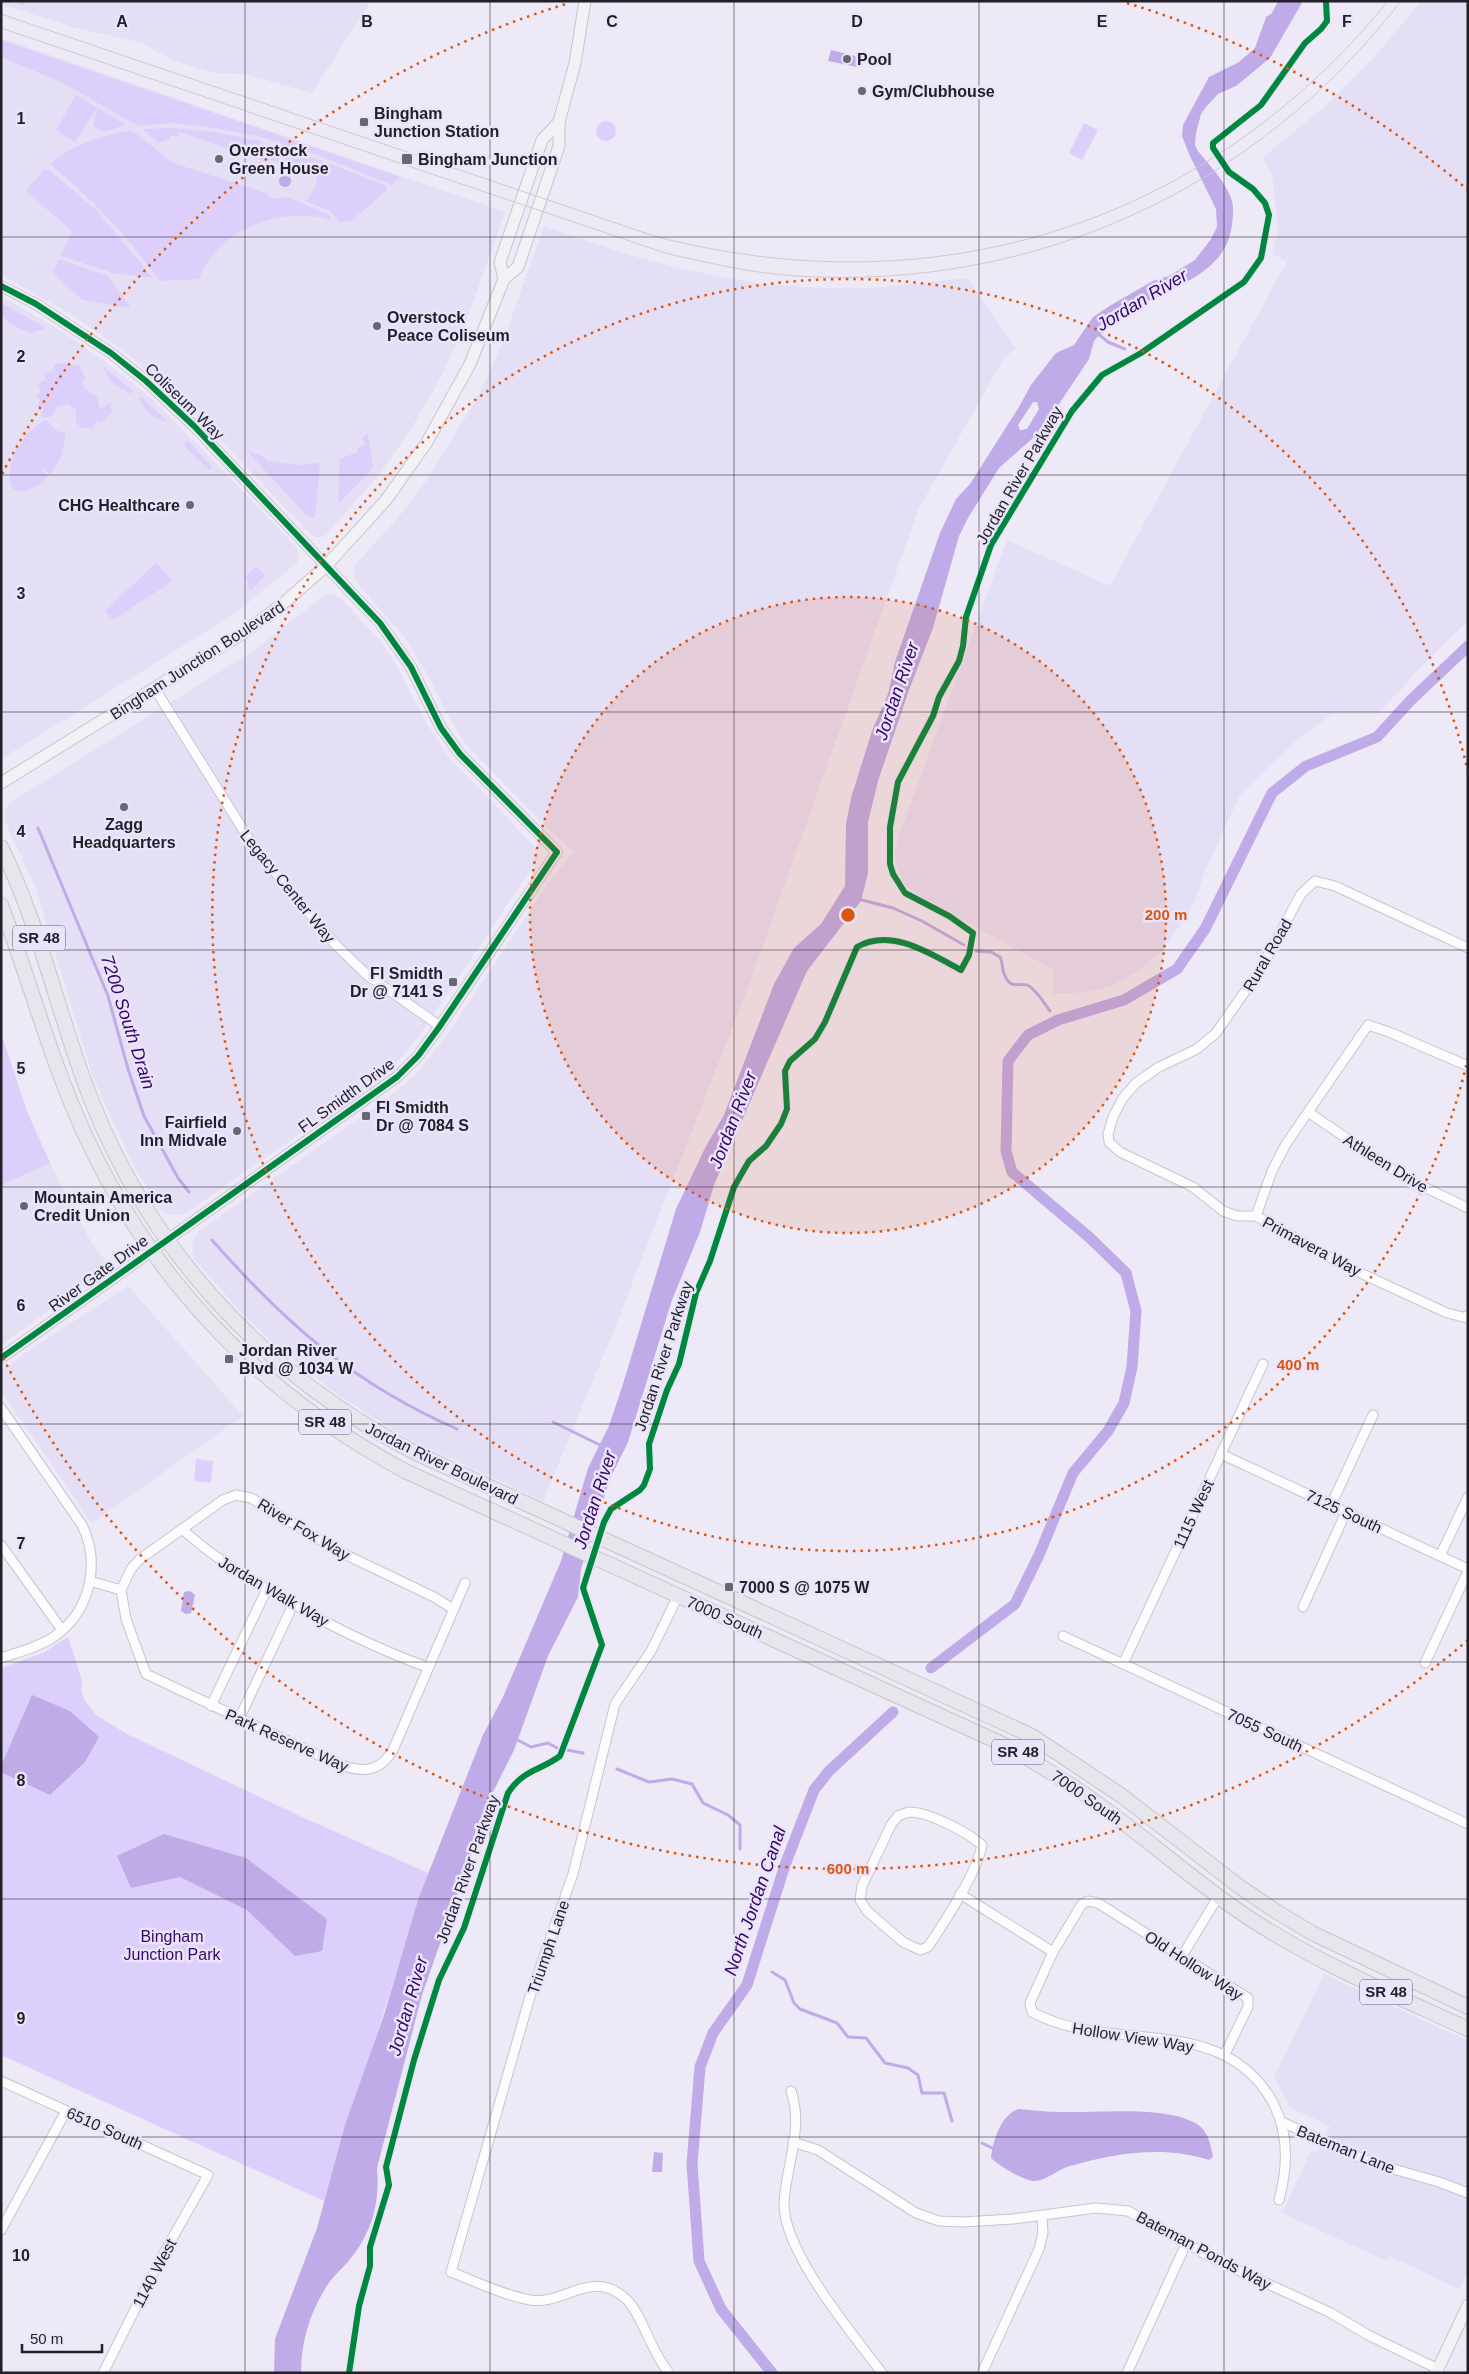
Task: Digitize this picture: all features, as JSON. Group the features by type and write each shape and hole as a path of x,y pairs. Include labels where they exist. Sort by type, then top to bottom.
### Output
{"main road":[{"name":"Bingham Junction Boulevard","path":"1,783 155,689 262,619 326,566 386,500 427,442 470,364 504,279 518,267 559,146 558,122 578,50 585,1"},
{"name":"Bingham Junction Boulevard","path":"504,279 500,262 542,140 558,122"},
{"name":"Jordan River Boulevard","path":"1,847 34,923 74,1052 93,1105 187,1297 225,1339 278,1388 360,1446 398,1467 576,1551"},
{"name":"Jordan River Boulevard","path":"1,904 62,1081 87,1138 112,1185 160,1245 205,1289 248,1336 324,1398 400,1445 583,1531"},
{"name":"7000 South","path":"583,1531 1032,1736 1122,1796 1240,1887 1277,1912 1312,1933 1468,2007"},
{"name":"7000 South","path":"576,1551 1009,1747 1100,1804 1218,1897 1274,1934 1325,1963 1468,2029"},
{"path":"1437,2371 1468,2305"}],"street":[{"name":"Coliseum Way","path":"1,286 74,328 146,381 200,432 326,566 396,644 414,672 442,728 460,754 558,852"},
{"name":"Legacy Center Way","path":"155,689 254,847 336,945 367,975 440,1026"},
{"name":"FL Smidth Drive","path":"160,1245 385,1087 418,1056 558,852"},
{"name":"Rural Road","path":"1110,1142 1108,1134 1113,1117 1123,1098 1136,1083 1159,1067 1197,1049 1216,1033 1260,970 1301,894 1315,881 1335,886 1468,948"},
{"path":"1256,1216 1278,1157 1368,1026 1389,1032 1468,1066"},
{"name":"Athleen Drive","path":"1308,1112 1405,1178 1468,1208"},
{"name":"Primavera Way","path":"1110,1142 1120,1152 1193,1187 1223,1211 1237,1216 1256,1216 1343,1265 1446,1314 1467,1316"},
{"name":"River Gate Drive","path":"1,1358 160,1245"},
{"name":"1115 West","path":"1123,1664 1263,1364"},
{"path":"1,1408 82,1525 91,1553 90,1581 80,1609 62,1630 41,1644 1,1658"},
{"path":"1331,1505 1373,1415"},
{"name":"7125 South","path":"1221,1454 1468,1570"},
{"name":"River Fox Way","path":"121,1590 140,1559 229,1497 244,1496 342,1553 434,1597 453,1609"},
{"path":"1440,1556 1468,1497"},
{"path":"1303,1607 1346,1512"},
{"name":"Jordan Walk Way","path":"182,1529 206,1551 309,1615 392,1654 427,1667"},
{"path":"1,1545 62,1630"},
{"path":"1425,1663 1468,1570"},
{"path":"90,1581 121,1590"},
{"name":"Park Reserve Way","path":"121,1590 126,1619 146,1674 335,1763 360,1771 370,1770 383,1763 393,1750 464,1582"},
{"path":"211,1706 267,1589"},
{"name":"Triumph Lane","path":"665,2371 632,2306 624,2298 603,2287 583,2287 558,2297 532,2300 487,2287 451,2272 531,1993 573,1874 615,1704 651,1651 678,1596"},
{"path":"239,1719 293,1605"},
{"name":"7055 South","path":"1063,1636 1468,1824"},
{"path":"903,1813 922,1814 968,1835 982,1845 980,1856 960,1894 928,1947 920,1950 910,1946 889,1930 863,1907 860,1900 862,1886 891,1825 903,1813"},
{"path":"960,1894 1053,1952"},
{"path":"1182,1956 1218,1897"},
{"name":"Hollow View Way","path":"1088,1901 1080,1907 1053,1952 1030,2003 1032,2012 1062,2025 1126,2036 1165,2038 1225,2054 1248,2070 1258,2081 1282,2122 1286,2166 1279,2200"},
{"name":"Old Hollow Way","path":"1088,1901 1098,1903 1249,2000 1225,2054"},
{"name":"6510 South","path":"1,2081 208,2175"},
{"path":"791,2091 797,2120 784,2203 790,2231 822,2291 882,2373"},
{"path":"1,2230 66,2111"},
{"name":"Bateman Lane","path":"1282,2122 1372,2162 1440,2182 1468,2193"},
{"name":"Bateman Ponds Way","path":"793,2142 818,2150 928,2218 956,2222 1042,2216 1096,2208 1121,2210 1146,2219 1186,2244 1329,2312 1377,2340 1437,2371"},
{"name":"1140 West","path":"103,2373 160,2260 208,2175"},
{"path":"982,2373 1039,2249 1043,2233 1042,2216"},
{"path":"1127,2373 1186,2244"}],"shaded area":[{"path":"1,1 371,1 312,93 244,74 214,73 172,60 142,43 72,27 1,4"},
{"path":"1421,1 1468,1 1468,621 1420,668 1378,714 1332,714 1298,739 1240,795 1206,868 1194,904 1164,949 1138,971 1111,986 1088,992 1052,994 1054,970 915,894 903,882 896,864 895,853 899,835 1007,540 1110,586 1287,261 1272,254 1278,232 1277,219 1272,174 1263,157 1322,109 1377,54"},
{"path":"1,38 505,212 463,330 439,381 411,429 379,475 324,537 315,537 310,534 194,412 121,349 69,313 1,275"},
{"path":"544,226 630,255 686,270 764,284 823,288 872,288 967,278 1016,348 1004,358 919,508 747,990 614,1330 543,1501 409,1439 339,1396 275,1345 239,1310 194,1259 192,1250 193,1239 199,1231 388,1098 418,1072 444,1039 551,879 574,852 547,828 466,745 447,714 427,673 405,638 357,583 353,573 355,565 401,514 426,481 478,397 503,342"},
{"path":"1,296 60,330 115,369 151,398 296,547 299,553 297,563 231,616 1,759"},
{"path":"332,594 341,599 378,638 391,656 427,724 447,755 536,848 539,857 419,1036 397,1062 376,1080 188,1212 180,1215 166,1214 160,1209 136,1170 92,1074 35,886 7,826 4,815 7,806 17,798 250,653 324,596"},
{"path":"1,1033 28,1114 50,1163 90,1240 108,1265 1,1346"},
{"path":"128,1286 243,1416 92,1523 3,1394 1,1371 34,1347"},
{"path":"1324,1974 1468,2041 1468,2270 1459,2289 1389,2256 1386,2261 1282,2213 1311,2151 1316,2153 1330,2126 1291,2108 1274,2078"}],"green space":[{"path":"1,40 400,177 392,185 318,155 258,136 208,127 170,123 138,126 61,82 1,57"},
{"path":"76,95 126,125 103,132 93,126 97,108 75,142 56,130"},
{"path":"606,121 613,124 616,131 613,138 606,141 599,138 596,131 599,124"},
{"path":"1084,123 1098,130 1082,160 1069,153"},
{"path":"172,128 215,132 260,141 285,165 267,159 266,162 180,132 178,137 171,135 169,139 159,143 144,131 144,129"},
{"path":"133,131 173,163 266,193 273,199 287,197 330,215 330,220 298,216 266,221 236,234 223,244 206,264 200,279 160,281 120,230 78,188 51,165 65,153 88,142 101,137"},
{"path":"267,143 320,160 386,186 386,191 351,221 339,222 330,211 306,201 316,186 317,177 294,169"},
{"path":"44,169 49,170 96,210 153,278 113,273 61,256 72,231 26,191"},
{"path":"59,259 108,276 131,308 82,300 53,273"},
{"path":"1,303 46,328 30,333 13,326 3,315"},
{"path":"63,363 80,366 85,378 82,382 85,389 97,397 100,409 110,403 112,412 101,423 96,421 92,428 81,428 76,422 76,410 68,404 56,407 53,416 41,418 43,409 37,406 40,400 36,397 41,390 38,385 46,379 44,374 55,370 54,364"},
{"path":"104,367 133,391 131,394 110,380"},
{"path":"141,397 167,421 162,421 150,414 139,399"},
{"path":"47,420 55,430 66,434 61,457 50,475 43,469 42,471 48,477 40,483 28,490 14,490 10,481 12,460 23,440 39,424"},
{"path":"368,434 373,468 338,504 340,459 358,452 357,449 365,445 362,438"},
{"path":"187,440 212,467 209,470 184,446"},
{"path":"247,451 265,457 265,460 296,465 320,463 315,518 307,516"},
{"path":"156,563 171,579 171,582 113,620 105,611"},
{"path":"256,566 265,576 250,591 246,576"},
{"path":"1,1033 28,1114 50,1163 1,1185"},
{"path":"196,1459 213,1461 211,1483 194,1481"},
{"name":"Bingham Junction Park","path":"68,1637 82,1681 81,1691 84,1699 96,1715 127,1734 302,1817 428,1873 324,2201 1,2055 1,1668 43,1653"}],"water":[{"name":"Jordan River","path":"1278,1 1303,1 1270,58 1236,86 1218,94 1201,114 1196,133 1195,145 1198,151 1222,181 1233,204 1228,240 1221,254 1199,274 1137,307 1099,335 1094,341 1089,359 1041,431 999,468 959,536 933,628 909,690 878,781 868,822 868,873 861,901 807,971 714,1185 700,1232 672,1300 628,1442 610,1479 581,1569 578,1597 548,1656 514,1750 493,1792 422,1995 377,2168 376,2202 370,2224 361,2244 328,2284 314,2309 304,2340 301,2373 274,2373 275,2339 317,2228 345,2125 384,2015 419,1897 483,1735 503,1697 561,1561 588,1468 609,1426 623,1384 676,1209 705,1148 724,1115 774,984 794,948 821,924 845,886 846,824 851,798 872,731 888,694 895,662 940,533 956,499 970,484 1031,385 1056,353 1074,345 1093,317 1153,281 1169,276 1195,260 1211,239 1217,227 1216,209 1189,154 1182,136 1183,125 1209,77 1239,62 1255,48 1266,17 1272,13","holes":["1033,402 1037,402 1039,409 1027,429 1020,430 1018,425"]},
{"path":"831,50 859,57 857,67 828,61"},
{"path":"283,175 287,175 291,181 287,187 283,187 279,183 279,179"},
{"path":"190,1591 195,1595 191,1613 186,1614 181,1611 184,1592"},
{"path":"32,1695 70,1711 99,1737 85,1762 50,1795 1,1772 1,1766"},
{"path":"164,1834 246,1858 327,1919 322,1951 295,1956 247,1910 180,1877 131,1888 117,1856"},
{"path":"1019,2109 1056,2112 1131,2111 1168,2114 1184,2118 1201,2127 1210,2143 1213,2157 1209,2160 1192,2155 1157,2152 1122,2154 1070,2166 1044,2179 1035,2181 1024,2179 991,2158 996,2136 1003,2122 1007,2116"},
{"path":"654,2152 663,2153 662,2172 652,2172"}],"waterway":[{"name":"Jordan River","path":"1096,332 1108,342 1125,349"},
{"name":"North Jordan Canal","path":"931,1668 1015,1604 1039,1555 1073,1473 1108,1431 1124,1403 1132,1367 1136,1311 1126,1273 1089,1237 1012,1172 1006,1151 1008,1061 1028,1035 1058,1020 1124,1000 1177,969 1205,929 1272,793 1306,766 1377,737 1411,700 1468,646"},
{"name":"7200 South Drain","path":"38,828 108,996 128,1069 144,1116 178,1178 189,1192"},
{"path":"858,899 893,908 922,921 964,945"},
{"path":"976,951 991,952 1000,957 1004,974 1008,981 1032,988 1050,1011"},
{"name":"7200 South Drain","path":"212,1240 267,1299 324,1349 354,1372 386,1392 457,1429"},
{"name":"7200 South Drain","path":"553,1422 602,1446"},
{"name":"North Jordan Canal","path":"772,2373 721,2309 699,2261 692,2164 700,2067 713,2033 747,1985 785,1865 814,1790 829,1771 893,1712"},
{"path":"516,1739 531,1747 548,1743 557,1748 583,1753"},
{"path":"617,1769 649,1782 672,1779 692,1784 703,1803 728,1815 740,1825 740,1849"},
{"path":"772,1972 785,1980 794,2003 800,2009 837,2023 848,2037 866,2038 885,2063 908,2068 918,2075 922,2093 944,2093 952,2121"},
{"path":"982,2143 992,2148"}],"tram line":[{"path":"1,14 654,236 758,256 861,262 960,253 1057,231 1148,194 1235,143 1315,79 1388,1"},
{"path":"1,28 665,253 779,275 884,276 970,266 1053,245 1133,215 1208,175 1278,126 1343,68 1401,1"}],"cycle path":[{"name":"Jordan River Parkway","path":"349,2373 359,2306 370,2266 370,2247 389,2185 386,2167 414,2060 439,1980 464,1928 508,1793 520,1779 560,1756 602,1645 583,1588 604,1522 611,1509 640,1490 644,1485 650,1469 649,1444 667,1390 679,1364 696,1293 710,1261 734,1187 749,1161 766,1146 781,1124 787,1109 785,1071 790,1061 815,1039 825,1022 857,947 883,940 897,941 924,950 961,970 969,955 973,933 949,916 905,893 893,874 890,864 890,827 898,782 933,716 939,697 959,661 963,646 966,617 991,545 1072,411 1102,375 1141,353 1244,282 1261,258 1269,215 1265,203 1253,189 1229,172 1213,148 1213,143 1261,105 1305,43 1327,21 1326,1"},
{"path":"1,286 36,304 111,353 146,381 194,426 380,623 411,667 441,728 460,754 557,852 440,1026 418,1056 397,1077 1,1358"}],"place":[{"name":"Pool","path":"847,59"},
{"name":"Gym/Clubhouse","path":"862,91"},
{"name":"Bingham Junction Station","path":"364,122"},
{"name":"Overstock Green House","path":"219,159"},
{"name":"Bingham Junction","path":"407,159"},
{"name":"Overstock Peace Coliseum","path":"377,326"},
{"name":"CHG Healthcare","path":"190,505"},
{"name":"Zagg Headquarters","path":"124,807"},
{"name":"Fl Smidth Dr @ 7141 S","path":"453,982"},
{"name":"Fl Smidth Dr @ 7084 S","path":"366,1116"},
{"name":"Fairfield Inn Midvale","path":"237,1131"},
{"name":"Mountain America Credit Union","path":"24,1206"},
{"name":"Jordan River Blvd @ 1034 W","path":"229,1359"},
{"name":"7000 S @ 1075 W","path":"729,1587"}]}
